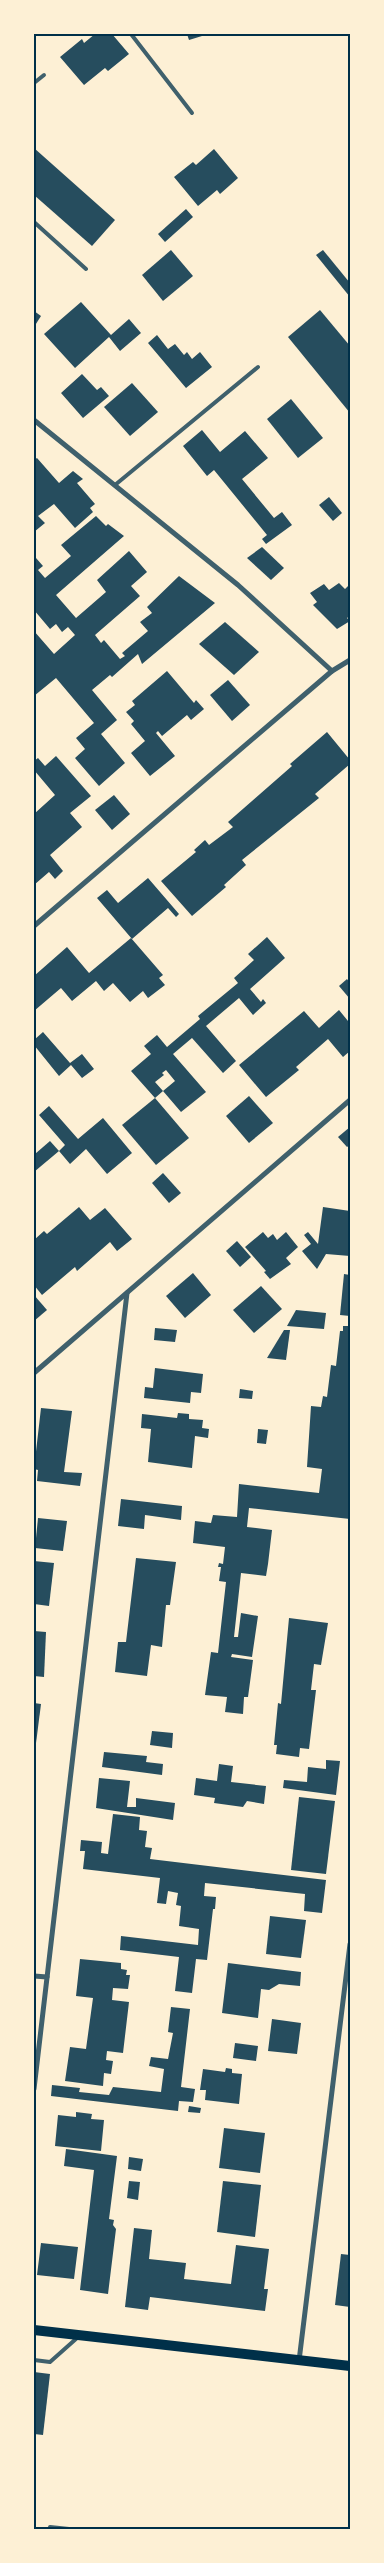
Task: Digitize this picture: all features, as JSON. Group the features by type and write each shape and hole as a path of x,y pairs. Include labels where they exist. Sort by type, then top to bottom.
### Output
{"main road":[{"path":"34,2330 350,2366"}],"street":[{"path":"34,420 238,584 332,672"},
{"path":"34,926 332,672 350,660"},
{"path":"34,1373 350,1100"},
{"path":"34,2089 127,1294"},
{"path":"300,2361 350,1944"},
{"path":"34,1976 47,1977"}],"lane":[{"path":"131,34 192,113"},
{"path":"34,83 44,75"},
{"path":"34,222 86,269"},
{"path":"115,485 258,367"},
{"path":"34,2360 50,2362 80,2336"},
{"path":"50,2527 70,2529"}],"building":[{"path":"95,34 112,34 129,54 108,71 105,68 84,85 60,57 82,39 84,43"},
{"path":"187,34 202,34 202,36 189,40"},
{"path":"34,148 115,220 92,246 34,195"},
{"path":"214,149 238,178 220,194 217,190 198,206 174,177 193,162 196,165"},
{"path":"186,209 193,217 165,242 158,234"},
{"path":"171,250 193,276 163,301 142,275"},
{"path":"323,250 350,283 350,297 316,255"},
{"path":"81,302 111,335 129,319 141,333 120,351 109,337 75,368 44,334"},
{"path":"320,310 350,346 350,413 288,337"},
{"path":"34,311 41,316 34,327"},
{"path":"157,335 168,349 175,344 184,355 187,352 192,359 200,352 212,367 186,388 148,343"},
{"path":"82,374 97,390 101,387 109,396 83,418 61,393"},
{"path":"132,383 158,412 130,436 104,407"},
{"path":"291,399 323,438 298,458 267,419"},
{"path":"202,430 220,452 245,431 268,458 242,479 274,518 282,512 292,525 266,544 262,539 267,535 214,470 207,476 183,446"},
{"path":"37,458 59,483 73,471 83,479 77,483 95,504 90,508 93,512 75,528 54,504 38,516 45,523 34,532 34,460"},
{"path":"329,497 342,513 333,521 319,505"},
{"path":"96,516 106,526 108,524 124,536 56,595 76,618 106,592 97,580 129,551 147,572 131,586 140,596 95,635 101,643 104,640 120,659 125,656 122,653 148,631 140,622 152,613 147,607 179,576 215,603 142,664 138,654 112,677 110,675 92,690 117,720 101,734 125,763 99,786 75,758 85,749 76,738 94,723 56,678 34,696 34,631 54,654 75,635 68,627 62,632 56,624 50,629 34,610 34,560 36,558 43,566 38,570 45,578 71,556 61,545"},
{"path":"262,547 284,568 271,580 247,558"},
{"path":"339,583 345,589 350,584 350,616 347,618 350,621 337,629 313,605 317,602 310,593 324,584 329,590"},
{"path":"225,622 259,652 234,675 199,644"},
{"path":"167,671 194,703 196,700 204,709 191,720 187,715 162,736 158,731 156,733 175,756 150,776 131,753 145,741 131,724 134,721 126,712 135,705 132,701"},
{"path":"228,680 250,705 232,721 210,695"},
{"path":"327,732 350,760 350,764 315,794 319,798 242,860 246,865 224,885 226,887 192,916 161,881 196,852 194,850 205,840 209,845 233,827 228,822 292,766 290,764"},
{"path":"56,756 91,796 70,813 82,827 50,855 63,871 55,879 49,872 34,885 34,814 55,795 34,770 34,761 38,758 45,766"},
{"path":"114,795 130,814 112,830 95,810"},
{"path":"148,878 179,914 176,917 168,908 132,939 97,898 107,890 118,903"},
{"path":"267,937 285,958 250,989 261,1002 263,999 266,1003 253,1015 239,998 206,1026 236,1061 223,1073 192,1038 173,1054 206,1092 181,1112 163,1091 155,1098 131,1071 151,1054 144,1046 157,1035 167,1047 200,1019 198,1016 238,983 234,978 254,960 248,954","holes":["166,1070 175,1081 163,1091 155,1082 164,1075 162,1073"]},
{"path":"131,938 163,975 159,978 165,985 148,998 143,991 130,1002 113,983 104,991 96,981 72,1001 61,988 34,1011 34,976 67,947 89,973"},
{"path":"347,979 350,983 350,999 339,986"},
{"path":"339,1010 348,1021 350,1020 350,1051 343,1057 328,1039 296,1067 299,1070 266,1097 239,1065 304,1011 319,1028"},
{"path":"43,1032 70,1063 82,1054 94,1069 82,1078 71,1065 59,1076 34,1045 34,1040"},
{"path":"249,1096 273,1123 249,1143 226,1116"},
{"path":"155,1098 189,1138 156,1165 122,1125"},
{"path":"49,1106 78,1139 103,1118 132,1153 107,1174 86,1149 70,1164 59,1151 65,1145 39,1115"},
{"path":"350,1127 350,1145 347,1147 338,1137"},
{"path":"50,1141 59,1151 34,1172 35,1154"},
{"path":"163,1173 181,1193 169,1203 152,1183"},
{"path":"79,1207 90,1220 105,1208 132,1239 117,1251 110,1242 77,1271 75,1267 42,1295 34,1285 34,1240 44,1231 47,1234"},
{"path":"323,1207 350,1211 350,1256 326,1254 317,1269 302,1251 311,1244 304,1235 308,1232 318,1244"},
{"path":"263,1232 268,1238 273,1234 277,1240 286,1232 298,1247 286,1258 291,1264 270,1279 264,1272 266,1271 245,1247"},
{"path":"237,1241 251,1257 240,1267 226,1251"},
{"path":"193,1273 211,1295 185,1318 166,1296"},
{"path":"344,1274 350,1275 350,1316 340,1315"},
{"path":"261,1286 282,1309 254,1333 233,1310"},
{"path":"34,1295 47,1310 34,1321"},
{"path":"296,1310 326,1313 324,1329 287,1326"},
{"path":"343,1326 350,1326 348,1454 350,1454 350,1519 249,1508 247,1527 272,1530 268,1564 266,1576 241,1573 234,1637 238,1637 241,1613 258,1616 252,1657 232,1654 231,1657 253,1660 248,1697 244,1697 243,1714 225,1712 227,1697 205,1695 211,1652 218,1653 226,1582 219,1581 221,1567 218,1567 219,1563 223,1564 225,1547 193,1543 195,1521 211,1523 213,1515 237,1517 239,1484 319,1493 322,1469 307,1467 311,1406 321,1407 323,1396 327,1397 331,1365 336,1366 340,1331 343,1331"},
{"path":"155,1328 177,1330 175,1342 154,1340"},
{"path":"284,1330 290,1330 286,1360 267,1358"},
{"path":"155,1368 203,1374 201,1393 191,1392 190,1403 144,1398 145,1387 153,1388"},
{"path":"240,1389 253,1391 252,1399 239,1398"},
{"path":"41,1408 72,1411 64,1472 82,1473 80,1486 37,1481 38,1470 34,1469"},
{"path":"178,1413 189,1414 189,1419 203,1420 202,1428 209,1429 208,1438 195,1436 192,1468 148,1462 151,1429 141,1428 142,1414 177,1418"},
{"path":"258,1429 268,1430 266,1444 257,1443"},
{"path":"121,1499 182,1506 181,1520 145,1515 144,1529 118,1526"},
{"path":"38,1518 67,1521 63,1551 35,1548"},
{"path":"136,1558 176,1562 170,1605 166,1605 162,1647 151,1645 147,1676 115,1672 118,1642 126,1642"},
{"path":"34,1561 54,1563 49,1606 34,1604"},
{"path":"289,1618 328,1623 321,1665 314,1664 311,1690 316,1690 309,1749 300,1748 299,1757 276,1754 277,1745 274,1745 278,1703 281,1704"},
{"path":"34,1631 46,1632 44,1677 34,1676"},
{"path":"34,1703 41,1704 35,1751 34,1751"},
{"path":"152,1731 173,1733 172,1748 150,1745"},
{"path":"104,1752 147,1756 146,1762 163,1764 162,1775 102,1767"},
{"path":"326,1760 340,1761 336,1795 283,1788 284,1780 307,1782 308,1767 326,1769"},
{"path":"219,1764 233,1766 231,1782 266,1786 264,1804 247,1801 243,1807 214,1803 215,1798 194,1795 196,1778 217,1781"},
{"path":"99,1778 130,1781 127,1807 136,1807 136,1798 175,1803 173,1820 96,1808"},
{"path":"299,1797 335,1801 326,1874 291,1870"},
{"path":"113,1814 140,1817 139,1830 147,1831 145,1847 152,1848 150,1859 326,1880 322,1913 304,1911 305,1894 205,1883 204,1896 216,1897 207,1960 196,1959 192,1993 175,1991 179,1957 120,1950 121,1936 198,1945 199,1929 179,1926 181,1906 176,1905 178,1893 168,1891 166,1904 157,1903 160,1878 83,1869 85,1851 80,1851 81,1840 102,1842 101,1853 108,1854"},
{"path":"270,1916 306,1920 301,1958 266,1954"},
{"path":"80,1959 121,1963 121,1969 127,1970 126,1975 130,1975 128,1989 113,1988 112,2000 129,2002 123,2053 107,2051 106,2060 113,2061 111,2074 104,2073 103,2086 65,2081 70,2047 86,2049 93,1998 76,1996"},
{"path":"228,1963 301,1972 300,1986 279,1984 269,1990 261,1989 258,2018 222,2013"},
{"path":"171,2007 190,2009 181,2087 195,2089 193,2102 179,2101 178,2111 51,2096 52,2085 80,2088 79,2092 109,2095 113,2087 161,2092 164,2069 149,2066 151,2057 168,2059 173,2033 168,2032"},
{"path":"272,2019 301,2023 297,2054 268,2051"},
{"path":"235,2043 258,2046 256,2061 233,2058"},
{"path":"226,2068 232,2069 232,2073 242,2074 239,2104 205,2100 206,2090 200,2090 203,2069 225,2072"},
{"path":"189,2106 201,2108 200,2113 188,2112"},
{"path":"76,2112 92,2114 91,2119 104,2120 101,2151 55,2146 58,2115 76,2117"},
{"path":"224,2128 265,2133 260,2173 219,2168"},
{"path":"66,2149 117,2156 109,2219 114,2220 113,2225 116,2229 108,2294 80,2290 94,2170 64,2166"},
{"path":"129,2157 143,2159 141,2171 128,2169"},
{"path":"129,2181 140,2182 138,2200 127,2198"},
{"path":"223,2181 261,2185 255,2237 217,2232"},
{"path":"134,2228 152,2230 149,2259 186,2263 184,2279 231,2284 236,2245 269,2249 264,2289 268,2289 265,2311 150,2297 148,2310 125,2307"},
{"path":"41,2243 78,2247 74,2279 37,2275"},
{"path":"341,2254 350,2255 350,2307 335,2305"},
{"path":"34,2372 50,2374 43,2435 34,2434"}]}
